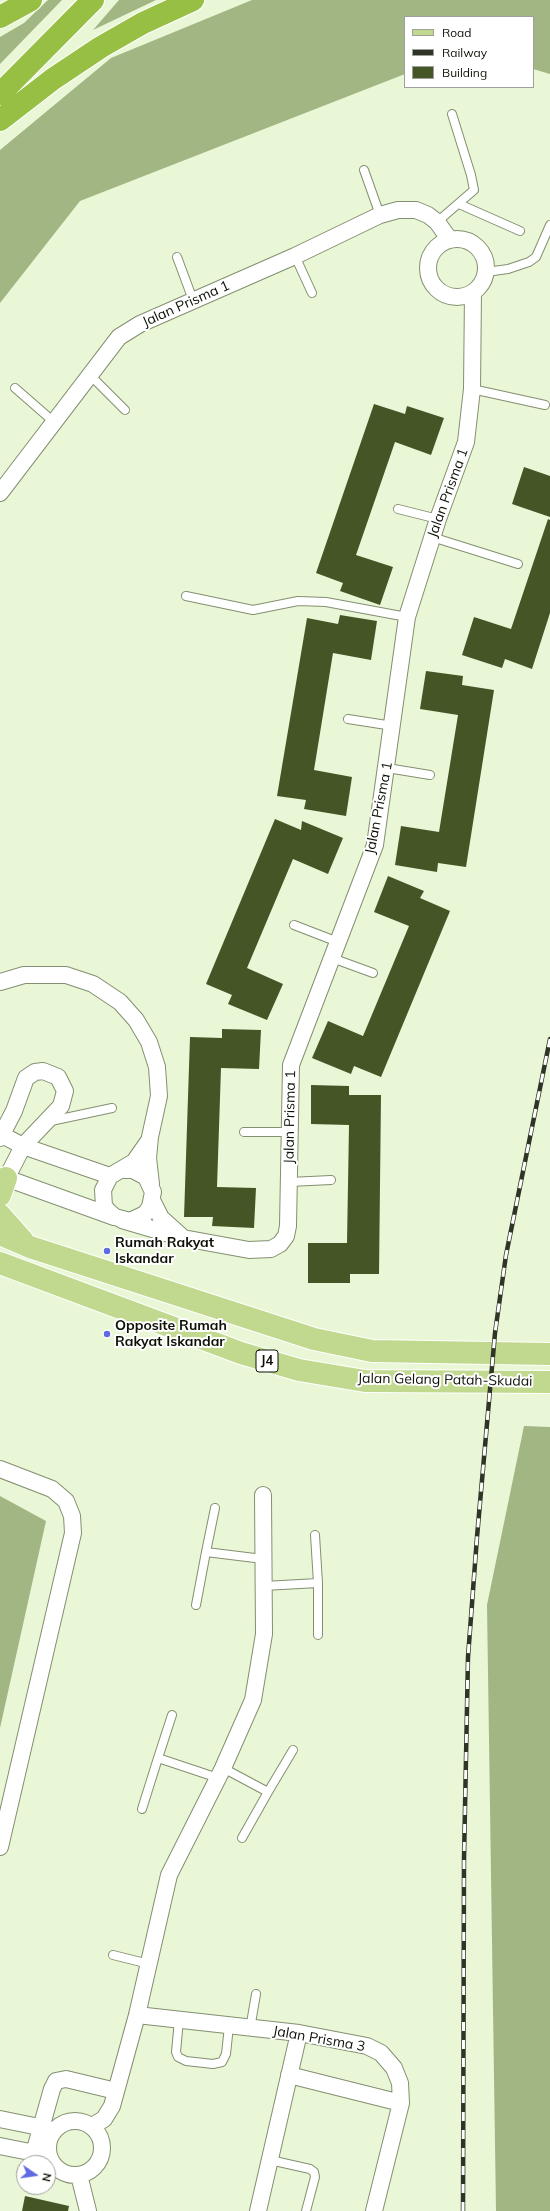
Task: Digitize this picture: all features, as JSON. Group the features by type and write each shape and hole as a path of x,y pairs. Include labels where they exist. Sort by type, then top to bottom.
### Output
{"highway":[{"path":"0,17 31,0"},
{"path":"0,94 93,0"},
{"path":"0,120 53,79 101,47 143,23 193,0"}],"main road":[{"path":"0,1215 5,1223 30,1247"},
{"name":"Jalan Gelang Patah-Skudai","path":"0,1234 30,1247 314,1339 372,1351 550,1354"},
{"name":"Jalan Gelang Patah-Skudai","path":"0,1263 241,1353 299,1370 365,1381 550,1382"}],"street":[{"name":"Jalan Prisma 1","path":"0,493 119,337 140,324 295,256 380,215 398,210 416,210 428,215 436,222 450,240"},
{"path":"450,240 466,240 479,249 485,260 486,272 479,287 473,292 457,297 449,295 435,286 431,279 429,267 431,255 436,248 450,240"},
{"name":"Jalan Prisma 1","path":"2,1188 119,1219 183,1238 249,1250 272,1249 280,1244 286,1236 289,1182 291,1064 375,845 393,726 407,617 438,519 466,442 472,389 473,292"},
{"path":"0,982 24,975 66,976 94,984 120,1002 136,1020 149,1042 157,1067 159,1096 150,1137 148,1158 152,1192 161,1218 183,1238"},
{"path":"2,1188 23,1146 61,1106 65,1091 58,1077 43,1071 35,1072 26,1078 1,1137 23,1146 118,1173 140,1173 152,1192 145,1214 138,1218 119,1219 104,1206 102,1198 104,1186 118,1173 141,1155 150,1137"},
{"path":"0,1469 52,1489 66,1501 72,1516 73,1533 0,1846"},
{"path":"92,2126 104,2119 112,2106 137,2015 169,1875 220,1773 253,1700 264,1634 263,1495"},
{"name":"Jalan Prisma 3","path":"137,2015 250,2029 299,2033 367,2046 381,2053 394,2068 400,2083 401,2103 374,2211"},
{"path":"258,2211 299,2033"},
{"path":"289,2075 401,2103"},
{"path":"42,2154 56,2081 66,2079 116,2091"},
{"path":"0,2119 47,2128 68,2121 80,2121 92,2126 101,2141 101,2154 95,2166 79,2175 64,2173 57,2169 42,2154 0,2146"},
{"path":"79,2175 88,2211"}],"lane":[{"path":"436,222 474,190 472,174 452,114"},
{"path":"364,170 380,215"},
{"path":"459,204 520,231"},
{"path":"486,272 508,270 529,262 536,257 550,225"},
{"path":"295,256 312,293"},
{"path":"177,257 193,300"},
{"path":"90,375 125,410"},
{"path":"15,388 54,422"},
{"path":"472,389 545,404"},
{"path":"398,509 438,519"},
{"path":"432,537 518,564"},
{"path":"186,596 253,610 298,601 326,602 407,617"},
{"path":"348,719 393,726"},
{"path":"387,768 430,775"},
{"path":"294,925 338,942"},
{"path":"332,958 373,973"},
{"path":"46,1122 112,1108"},
{"path":"244,1132 290,1132"},
{"path":"289,1182 330,1180"},
{"path":"196,1605 215,1508"},
{"path":"315,1535 318,1583 318,1635"},
{"path":"206,1552 264,1559"},
{"path":"264,1586 318,1583"},
{"path":"142,1809 172,1715"},
{"path":"242,1838 293,1750"},
{"path":"158,1758 220,1773 268,1792"},
{"path":"113,1955 149,1964"},
{"path":"250,2029 256,1994"},
{"path":"179,2020 176,2052 178,2057 186,2061 213,2064 222,2062 226,2054 229,2026"},
{"path":"270,2160 310,2169 314,2172 315,2177 306,2211"}],"green space":[{"path":"48,0 62,0 0,64 0,37 24,23"},
{"path":"119,0 156,0 93,30"},
{"path":"252,0 550,0 550,74 534,69 534,16 404,16 404,74 80,201 0,303 0,150 111,58"},
{"path":"524,1426 550,1427 550,2211 496,2211 487,1605"},
{"path":"0,1496 46,1521 0,1728"}],"building":[{"path":"374,404 405,414 407,406 444,418 431,455 395,442 356,555 393,567 380,605 340,591 343,583 316,573"},
{"path":"524,467 550,476 550,517 512,504"},
{"path":"548,519 550,520 550,613 532,669 505,659 502,668 462,655 474,617 511,629"},
{"path":"340,615 377,621 371,660 333,653 314,770 352,777 346,816 304,809 306,800 277,796 307,618 338,624"},
{"path":"426,671 463,676 462,685 494,690 466,867 438,863 437,872 395,865 401,826 439,832 458,715 420,709"},
{"path":"275,819 301,830 302,821 343,838 328,874 293,859 247,968 283,984 267,1020 228,1004 232,995 206,984"},
{"path":"388,876 424,891 420,898 450,911 381,1077 354,1066 351,1074 312,1058 328,1021 363,1036 409,926 374,912"},
{"path":"222,1029 261,1030 259,1069 221,1068 217,1187 256,1188 254,1228 212,1226 213,1217 184,1217 190,1037 222,1038"},
{"path":"311,1085 349,1086 349,1095 381,1095 379,1274 350,1274 350,1283 308,1283 308,1243 347,1243 349,1125 311,1124"},
{"path":"25,2196 69,2206 68,2211 22,2211"}],"railway":[{"path":"463,2211 464,1859 468,1657 495,1333 506,1255 550,1039"}],"place":[{"name":"Rumah Rakyat Iskandar","path":"107,1251"},
{"name":"Opposite Rumah Rakyat Iskandar","path":"107,1334"}]}
